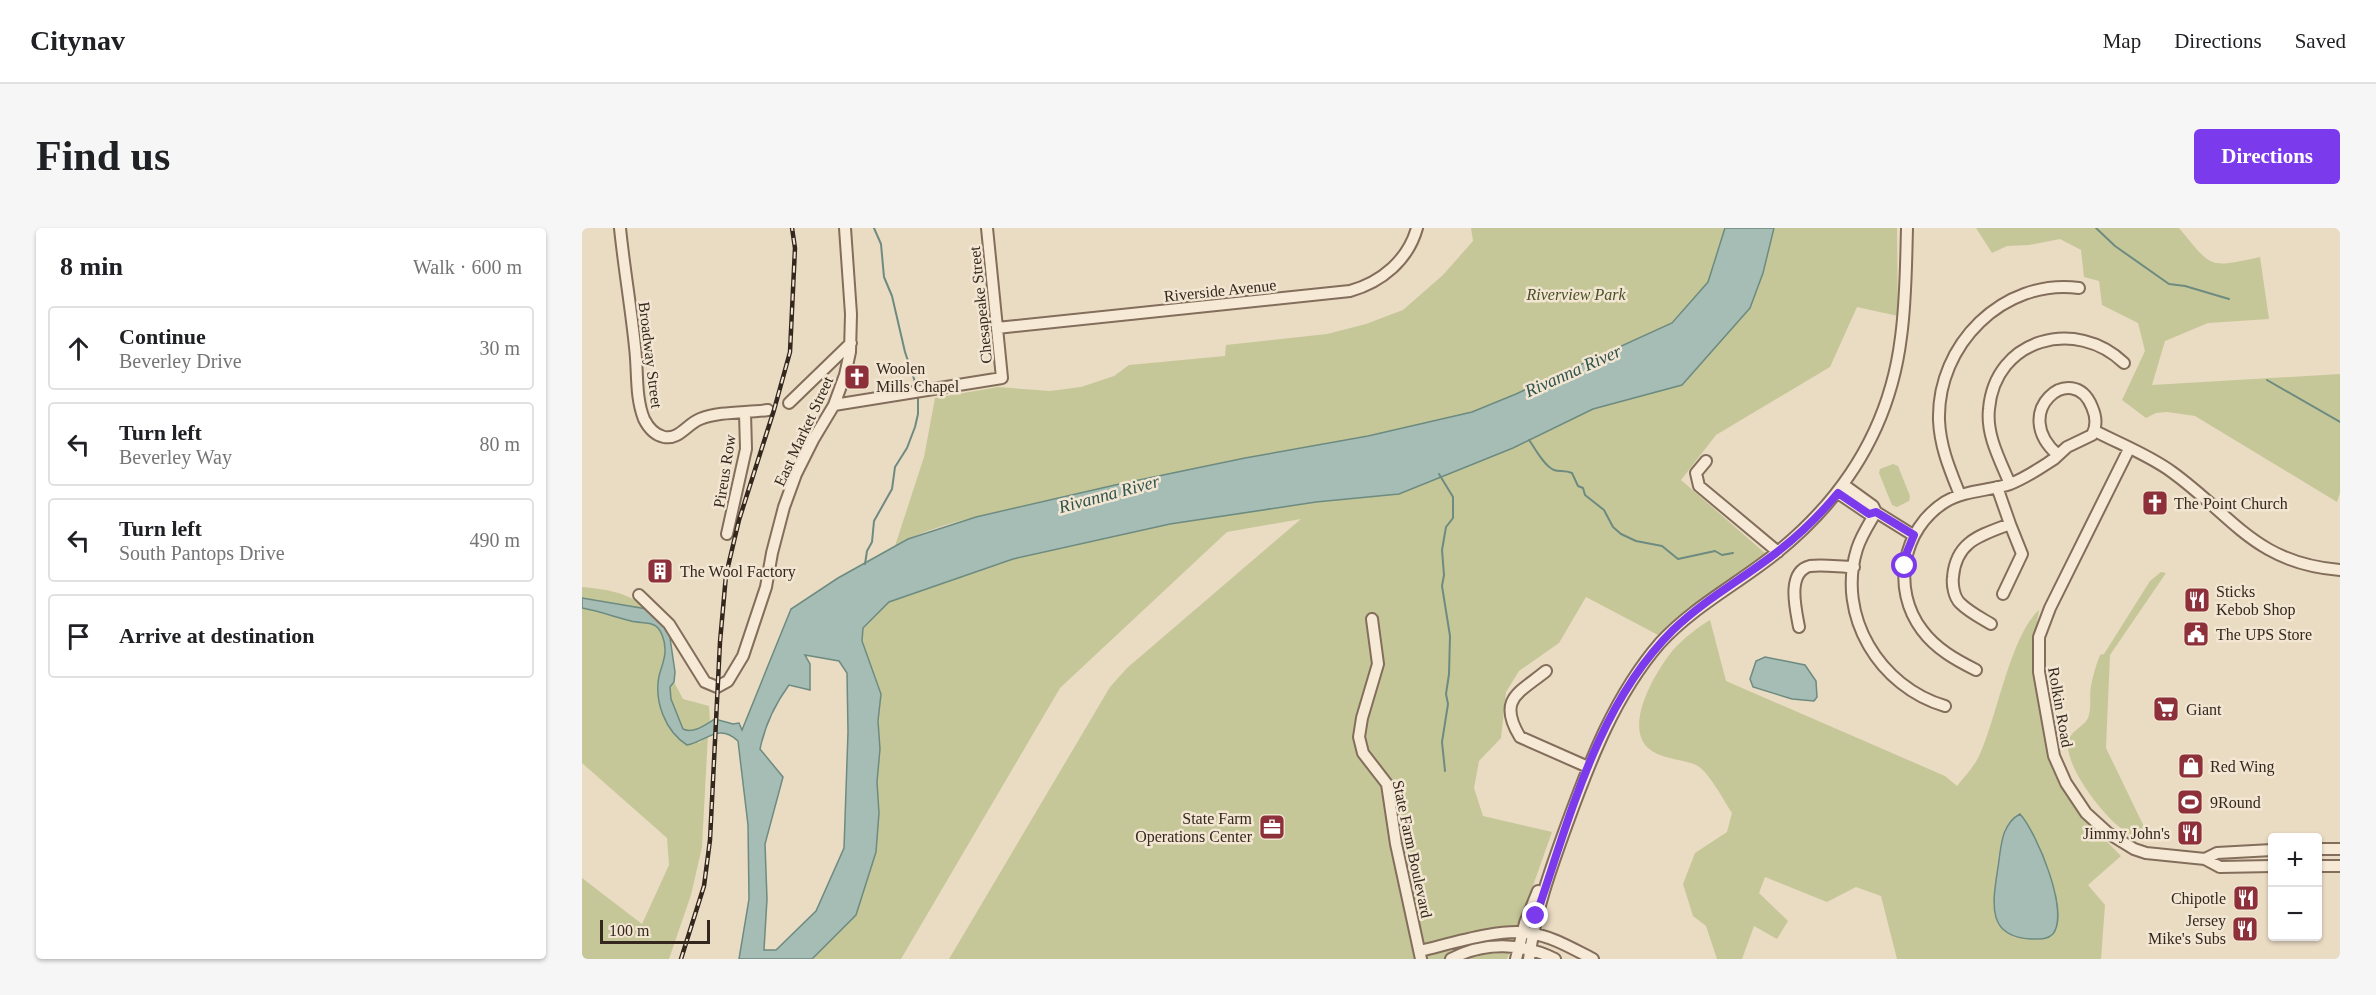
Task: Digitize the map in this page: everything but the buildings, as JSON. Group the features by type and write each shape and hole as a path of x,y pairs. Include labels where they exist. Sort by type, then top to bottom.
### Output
{"street":[{"name":"Broadway Street","path":"620,228 638,394 648,426 660,436 669,438 679,434 700,419 768,410"},
{"name":"East Market Street","path":"639,595 669,624 705,682 713,687 725,684 742,656 766,588 784,507 813,440 834,405 846,375 850,343 850,288 845,228"},
{"name":"Chesapeake Street","path":"834,405 1002,378 987,228"},
{"name":"Riverside Avenue","path":"997,328 1350,291 1374,282 1395,266 1411,244 1417,228"},
{"path":"1516,959 1519,946 1527,932 1536,894 1555,858 1588,767 1616,709 1659,645 1688,616 1778,552 1823,511 1841,489 1875,428 1896,364 1904,315 1907,228"},
{"path":"1960,495 1943,451 1939,420 1941,391 1957,348 1978,322 2004,303 2031,292 2079,288"},
{"path":"2010,484 1992,439 1988,416 1993,389 2012,359 2020,352 2040,342 2066,338 2098,344 2124,363"},
{"path":"789,404 850,343"},
{"path":"1976,670 1934,644 1921,629 1910,608 1905,580 1907,552 1919,525 1938,507 1960,495 2010,484 2027,476 2058,455 2067,447 2089,438 2094,431 2095,416 2092,406 2083,394 2067,388 2054,392 2040,407 2039,423 2046,441 2058,455"},
{"name":"Pireus Row","path":"727,534 746,449 746,413"},
{"path":"2094,431 2175,474 2247,536 2266,549 2304,565 2340,570"},
{"name":"Rolkin Road","path":"2129,449 2042,628 2038,664 2054,756 2062,775 2080,805 2099,826 2141,852 2205,859 2220,867 2268,866"},
{"path":"1706,461 1696,473 1699,486 1778,552"},
{"path":"1997,487 2022,555 2003,594"},
{"path":"1841,489 1873,506 1876,512 1914,535"},
{"path":"1876,512 1859,543 1852,583 1855,612 1870,650 1888,673 1906,688 1945,706"},
{"path":"1991,624 1967,610 1958,601 1952,584 1954,562 1963,548 1982,535 2010,524"},
{"path":"1799,627 1795,604 1796,582 1802,570 1812,566 1854,567"},
{"name":"State Farm Boulevard","path":"1371,619 1378,664 1362,718 1359,737 1363,753 1387,783 1396,844 1421,955 1476,938 1527,932 1550,939 1593,959"},
{"path":"1546,671 1511,700 1509,710 1516,732 1520,737 1588,767"},
{"path":"2322,849 2340,849"},
{"name":"Rolkin Road","path":"2205,859 2217,853 2268,850"},
{"path":"2322,866 2340,866"},
{"path":"1527,932 1530,954"},
{"path":"1451,959 1479,949 1519,946 1530,954 1555,959"}],"green space":[{"name":"Riverview Park","path":"1471,228 1725,228 1708,282 1672,323 1472,412 1435,422 1143,480 989,514 930,530 895,546 924,457 935,398 998,387 1050,391 1081,387 1114,376 1129,365 1225,356 1226,345 1327,334 1366,324 1403,310 1443,275 1473,241"},
{"path":"1774,228 1897,228 1898,316 1857,307 1830,367 1716,435 1681,480 1766,554 1693,607 1660,636 1586,597 1559,643 1519,671 1506,692 1501,738 1479,761 1474,788 1483,816 1552,832 1507,959 949,959 1110,687 1127,668 1301,519 1227,532 1060,688 901,959 812,959 856,915 876,852 880,749 878,721 881,694 862,641 863,628 889,602 1013,559 1170,524 1316,502 1399,493 1513,448 1593,409 1682,385 1763,273"},
{"path":"1976,228 2179,228 2206,258 2213,262 2230,263 2260,257 2269,319 2208,323 2165,341 2152,385 2340,374 2340,493 2337,502 2195,416 2167,412 2156,413 2146,418 2122,400 2145,351 2138,323 2102,305 2099,281 2084,277 2081,250 2060,239 2029,245 2007,246 1992,253"},
{"path":"1893,464 1898,466 1910,496 1909,501 1897,507 1892,505 1879,473 1880,469"},
{"path":"2161,572 2166,573 2110,655 2106,748 2150,839 2128,833 2099,806 2073,766 2068,743 2071,735 2088,718 2091,686 2100,655 2104,654 2150,581"},
{"path":"582,587 624,595 647,609 582,598"},
{"path":"582,608 627,616 655,625 661,633 665,647 663,715 699,743 708,735 702,847 691,895 669,959 582,959 582,878 642,924 669,865 667,838 582,763"},
{"path":"2039,610 2033,648 2050,761 2075,809 2121,856 2088,885 2105,905 2101,959 1897,959 1881,896 1856,887 1827,902 1765,877 1759,893 1788,921 1777,939 1754,926 1742,959 1717,959 1706,926 1693,916 1683,884 1695,853 1727,832 1732,813 1711,779 1701,768 1653,752 1641,738 1639,726 1645,697 1659,670 1674,649 1710,620 1726,681 1945,776 1957,786 1979,756 2012,658 2029,622","holes":["2020,814 2038,843 2049,870 2057,903 2057,917 2041,940 2013,937 1996,916 1995,897 2000,845 2006,827"]},
{"path":"674,682 683,699 709,706 710,722 693,730 683,729 671,699 670,687"}],"water":[{"name":"Rivanna River","path":"1725,228 1774,228 1763,273 1750,308 1682,385 1593,409 1513,448 1399,494 1316,502 1170,524 1013,559 889,602 863,628 862,641 881,694 878,721 879,813 876,852 856,915 812,959 739,959 749,899 748,825 738,741 724,733 718,733 687,745 679,739 667,724 658,695 659,676 665,652 659,629 652,624 582,608 582,598 647,609 669,631 675,672 674,682 670,687 671,699 683,729 695,730 715,719 733,724 739,723 742,730 791,609 838,578 908,539 976,517 1115,485 1368,436 1472,412 1672,323 1708,282","holes":["805,655 839,661 847,673 848,732 844,848 816,911 776,950 764,950 767,899 765,844 783,777 760,749 762,740 771,715 789,685 810,690 810,664"]},
{"path":"1765,657 1805,665 1816,681 1817,697 1814,701 1792,699 1753,687 1750,679 1756,661"},
{"path":"2020,814 2035,838 2055,891 2057,923 2053,934 2046,938 2016,937 2006,932 1995,915 1995,892 2003,837 2009,824"}],"waterway":[{"path":"874,228 881,244 884,277 892,296 905,352 917,388"},
{"path":"2096,228 2115,246 2169,284 2185,286 2229,299"},
{"path":"2267,380 2340,422"},
{"path":"865,564 867,551 872,542 874,521 892,489 895,467 907,448 915,427 918,414 918,394"},
{"path":"1529,440 1550,468 1572,473 1578,486 1583,488 1585,495 1604,510 1613,527 1621,534 1636,541 1662,546 1678,559 1715,551 1722,555 1733,553"},
{"path":"1439,474 1453,497 1453,518 1446,527 1442,550 1444,575 1442,586 1450,636 1446,694 1448,704 1442,742 1445,771"}],"railway":[{"path":"681,959 704,886 710,840 720,642 726,575 739,520 790,352 795,248 792,228"}],"place":[{"name":"Woolen Mills Chapel","path":"857,377"},
{"name":"The Point Church","path":"2155,503"},
{"name":"The Wool Factory","path":"660,571"},
{"name":"Sticks Kebob Shop","path":"2197,600"},
{"name":"The UPS Store","path":"2196,634"},
{"name":"Giant","path":"2166,709"},
{"name":"Red Wing","path":"2191,766"},
{"name":"9Round","path":"2190,802"},
{"name":"State Farm Operations Center","path":"1272,827"},
{"name":"Jimmy John's","path":"2190,833"},
{"name":"Chipotle","path":"2246,898"},
{"name":"Jersey Mike's Subs","path":"2245,929"}],"route":[{"path":"1536,916 1588,767 1600,740 1628,688 1646,661 1673,630 1688,616 1778,552 1823,511 1838,493 1869,514 1876,512 1914,535 1907,552 1905,566"}]}
